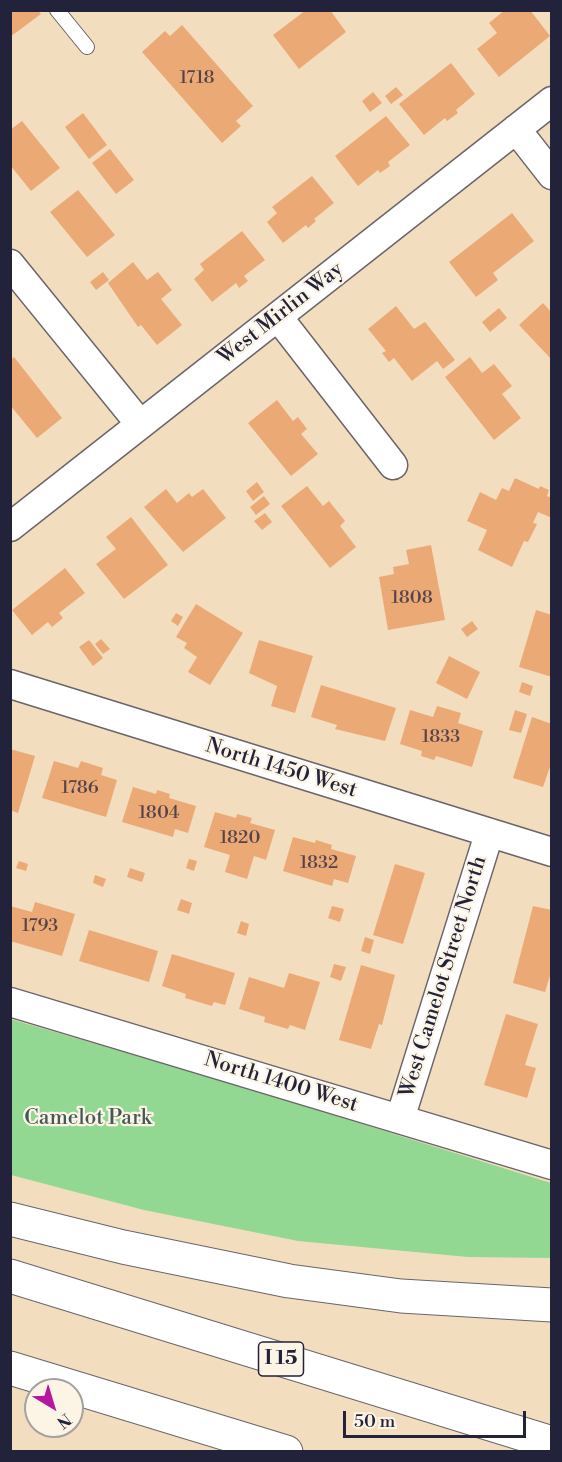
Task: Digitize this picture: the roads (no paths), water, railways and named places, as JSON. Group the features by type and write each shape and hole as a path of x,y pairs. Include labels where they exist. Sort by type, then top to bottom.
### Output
{"highway":[{"path":"10,1219 123,1248 289,1281 401,1296 552,1305"},
{"name":"I 15","path":"10,1276 552,1443"},
{"path":"10,1368 286,1452"}],"street":[{"name":"West Mirlin Way","path":"10,527 552,101"},
{"path":"516,129 552,175"},
{"path":"10,264 140,424"},
{"path":"278,317 393,465"},
{"name":"North 1450 West","path":"10,684 552,852"},
{"name":"West Camelot Street North","path":"400,1119 489,834"},
{"name":"North 1400 West","path":"10,1002 552,1165"}],"lane":[{"path":"57,10 87,47"}],"park label":[{"name":"Camelot Park","path":"88,1119"}]}
